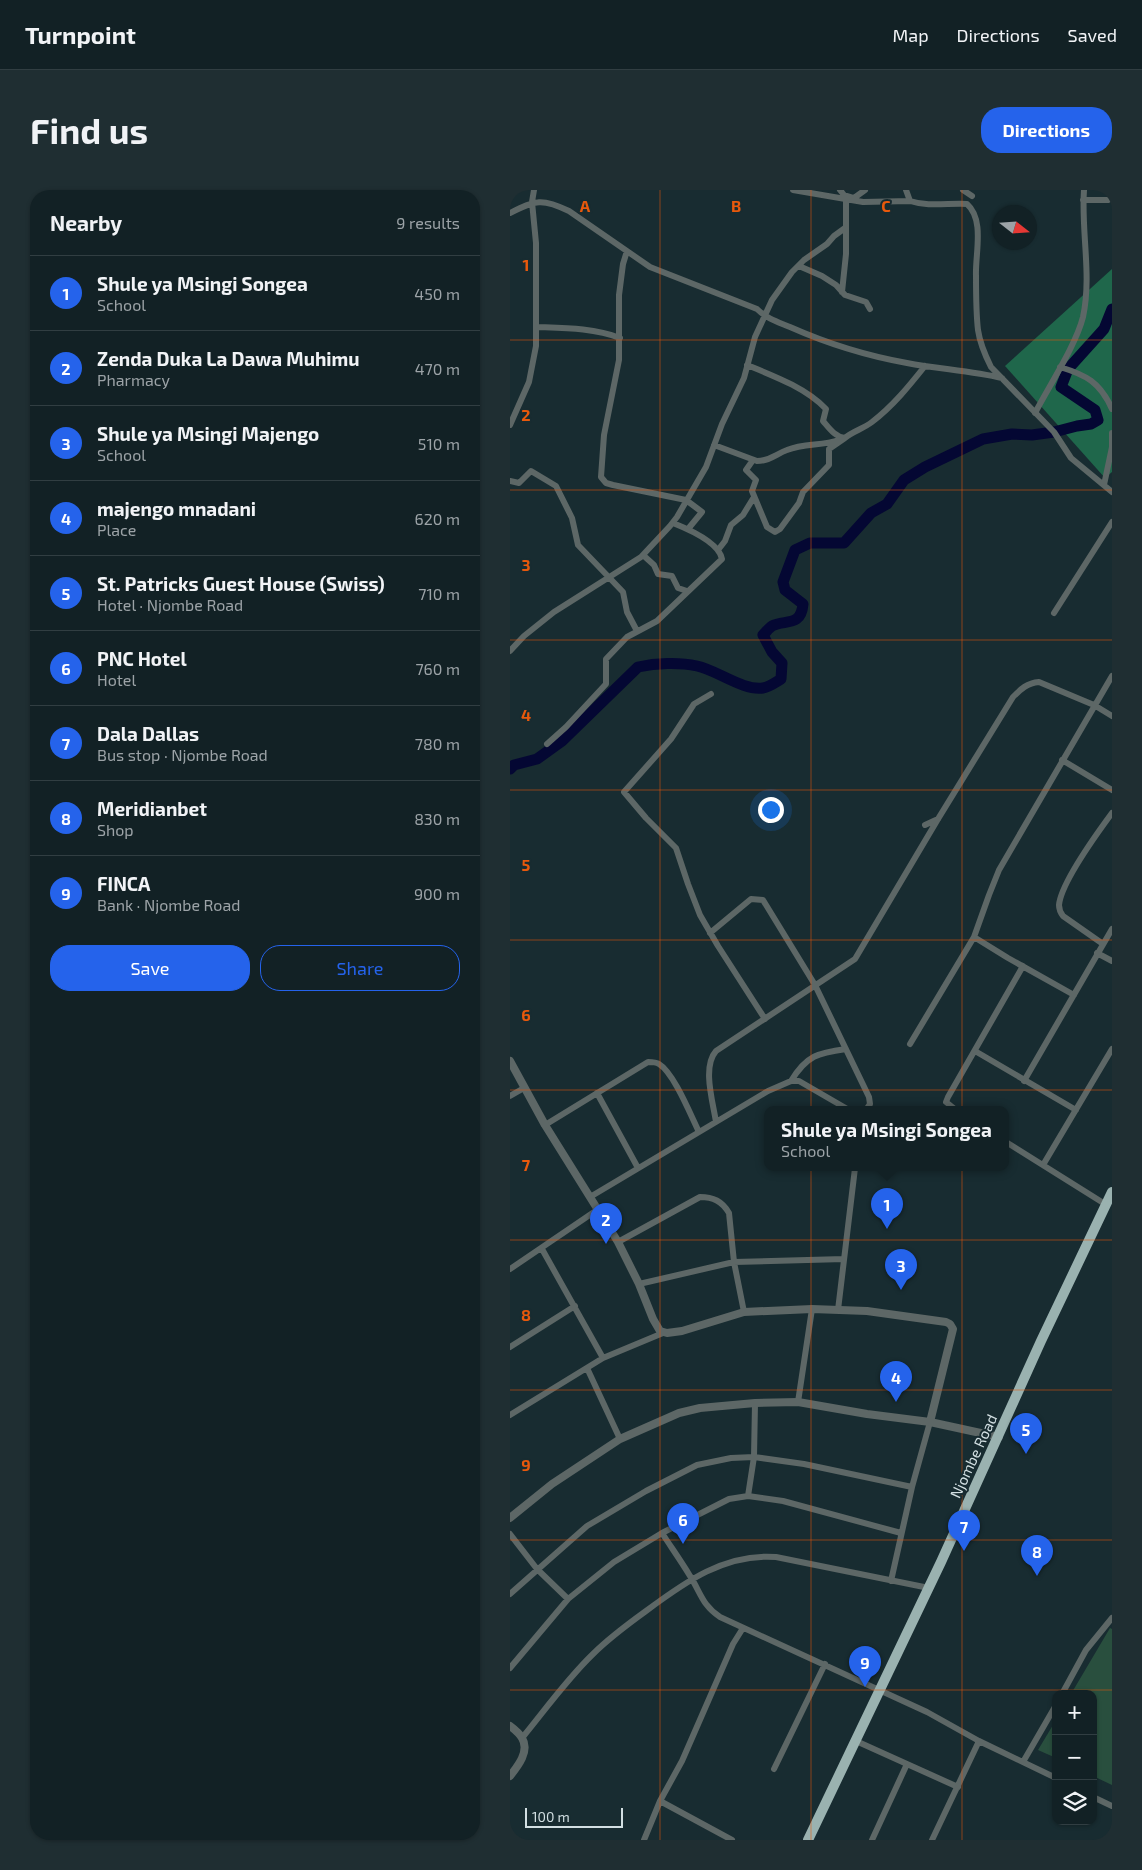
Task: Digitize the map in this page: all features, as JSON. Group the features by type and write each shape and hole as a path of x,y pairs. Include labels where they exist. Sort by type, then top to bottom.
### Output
{"highway":[{"name":"Njombe Road","path":"808,1840 929,1588 1041,1341 1112,1192"}],"street":[{"path":"510,426 532,369 536,346 536,243 532,202 534,190"},
{"path":"793,190 863,202 910,201 922,204 967,204 972,209 977,232 978,331 984,354 991,367 1054,432 1071,458 1112,492"},
{"path":"840,190 844,195 854,198 865,190"},
{"path":"906,190 910,201"},
{"path":"963,190 972,196"},
{"path":"1035,413 1072,345 1083,317 1086,282 1084,190"},
{"path":"1084,200 1108,200 1112,198"},
{"path":"842,292 846,254 846,199"},
{"path":"510,212 532,202 548,203 569,211 650,267 757,310 764,317 798,331 844,346 905,362 964,370 1002,378"},
{"path":"510,651 524,636 554,612 642,555 673,523 706,467 722,424 744,378 754,337 782,286 799,266 845,228"},
{"path":"627,251 619,295 620,348 617,375 604,435 601,477 606,483 613,485 686,500 702,512 688,529"},
{"path":"799,266 822,276 836,285 845,295 866,302 870,310"},
{"path":"537,327 588,331 620,338"},
{"path":"747,365 780,379 816,399 826,409 823,420 839,438 845,438"},
{"path":"753,460 746,470 756,480 752,491 767,527 775,532 780,529 799,503 803,492 829,465 829,449 851,433 870,423 897,400 925,366"},
{"path":"1060,367 1083,375 1096,383 1106,394 1112,409"},
{"path":"1104,485 1112,447 1112,434"},
{"path":"714,444 753,460 763,461 771,459 785,450 799,446 836,442 845,438"},
{"path":"510,480 519,483 531,471 556,486 572,518 576,540 580,549 610,576 623,592 628,612 637,631"},
{"path":"718,550 725,541 731,525 743,515 754,497"},
{"path":"1054,613 1112,522"},
{"path":"547,744 566,727 606,684 606,659 627,637 657,621 722,559 721,552 712,544 688,529 673,523"},
{"path":"642,555 654,566 658,574 672,576 678,588 687,591"},
{"path":"910,1044 974,937 999,870 1112,676"},
{"path":"716,1122 708,1068 711,1056 856,959 1012,697 1024,686 1039,682 1094,705 1112,716"},
{"path":"711,694 694,704 671,738 624,792 646,818 676,848 688,884 710,933 764,1019"},
{"path":"1062,760 1112,790"},
{"path":"1103,944 1062,916 1059,911 1059,904 1068,881 1112,813"},
{"path":"926,825 938,819"},
{"path":"710,933 751,899 763,900 815,985 870,1101 868,1106"},
{"path":"1024,1081 1112,929"},
{"path":"974,937 1074,995"},
{"path":"1098,953 1112,961"},
{"path":"951,1106 946,1102 948,1097 1023,966"},
{"path":"590,1197 768,1091 791,1081 802,1065 820,1053 846,1049"},
{"path":"1043,1165 1112,1049"},
{"path":"976,1051 1076,1110"},
{"path":"510,1061 545,1125 618,1242 639,1284 657,1328 664,1333"},
{"path":"545,1125 648,1062 657,1063 664,1068 674,1082 699,1132"},
{"path":"791,1081 803,1083 842,1106"},
{"path":"510,1096 524,1088"},
{"path":"597,1093 638,1168"},
{"path":"1009,1144 1105,1204"},
{"path":"838,1310 855,1171"},
{"path":"618,1242 700,1197 712,1197 725,1206 729,1213 734,1262 744,1312"},
{"path":"510,1269 597,1210"},
{"path":"542,1249 604,1358"},
{"path":"639,1284 734,1262 844,1259"},
{"path":"510,1347 575,1306"},
{"path":"798,1402 812,1309"},
{"path":"510,1416 604,1358 664,1333 682,1331 744,1312 812,1309 838,1310 867,1312 950,1324 953,1329 912,1487 891,1581"},
{"path":"586,1368 620,1439"},
{"path":"510,1518 552,1484 620,1439 679,1413 700,1408 755,1403 798,1402 867,1414 930,1422 999,1437"},
{"path":"748,1496 754,1457 755,1403"},
{"path":"510,1594 587,1526 612,1510 697,1465 731,1458 754,1457 804,1464 912,1487"},
{"path":"510,1668 568,1599 614,1562 662,1532 729,1499 748,1496 783,1501 901,1533"},
{"path":"662,1532 710,1610 743,1628 927,1712 979,1741 1052,1776"},
{"path":"510,1534 537,1569 568,1599"},
{"path":"522,1738 592,1654 625,1626 692,1578 725,1563 759,1556 784,1559 929,1588"},
{"path":"1064,1690 1086,1650 1111,1622"},
{"path":"644,1840 660,1801 682,1761 733,1644 743,1628"},
{"path":"774,1769 825,1664"},
{"path":"1023,1762 1052,1712"},
{"path":"510,1726 522,1738 524,1753 521,1761 510,1776"},
{"path":"856,1741 958,1787"},
{"path":"932,1840 979,1741"},
{"path":"872,1840 907,1764"},
{"path":"1097,1799 1112,1806"},
{"path":"660,1801 732,1840"}],"green space":[{"path":"1112,269 1112,472 1105,478 1005,366"},
{"path":"1110,1628 1112,1629 1112,1785 1097,1778 1097,1690 1073,1690"},
{"path":"1052,1727 1052,1756 1038,1750"}],"waterway":[{"path":"510,769 514,765 537,759 562,741 638,667 667,664 690,665 705,668 755,688 763,688 781,679 782,663 772,652 763,635 772,626 795,620 802,612 803,604 785,590 783,582 795,550 810,543 844,543 871,513 887,504 904,480 925,467 983,439 1012,434 1032,435 1054,432 1091,424 1098,420 1095,410 1061,387 1068,369 1104,329 1112,309"}],"place":[{"name":"Shule ya Msingi Songea","path":"887,1229"},
{"name":"Zenda Duka La Dawa Muhimu","path":"606,1244"},
{"name":"Shule ya Msingi Majengo","path":"901,1290"},
{"name":"majengo mnadani","path":"896,1402"},
{"name":"St. Patricks Guest House (Swiss)","path":"1026,1454"},
{"name":"PNC Hotel","path":"683,1544"},
{"name":"Dala Dallas","path":"964,1551"},
{"name":"Meridianbet","path":"1037,1576"},
{"name":"FINCA","path":"865,1687"}]}
